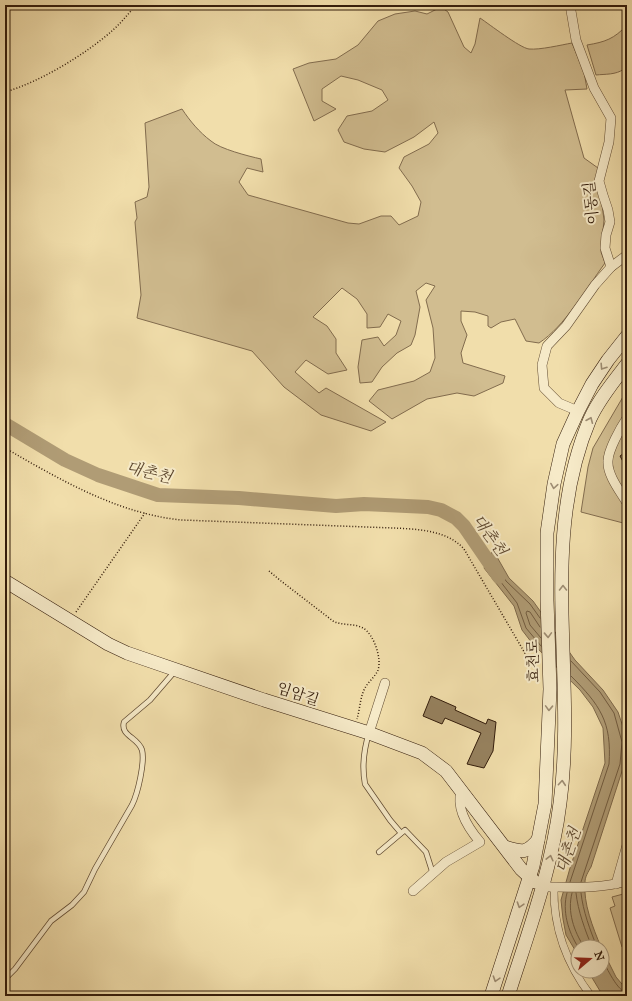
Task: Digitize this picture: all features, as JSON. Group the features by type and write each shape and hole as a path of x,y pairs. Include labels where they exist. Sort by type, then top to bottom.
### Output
{"main road":[{"name":"효천로","path":"491,996 533,866 545,804 550,689 547,600 547,533 554,484 563,444 578,411 596,378 627,336"},
{"path":"508,996 551,887 552,850 560,803 562,778 565,688 562,558 566,506 570,484 580,445 591,418 611,385 627,364"},
{"name":"임암길","path":"5,581 123,651 176,670 369,733 410,747 422,753 446,771 529,878 551,887"},
{"path":"505,847 518,851 527,850 530,849 538,840"}],"street":[{"name":"이동길","path":"570,5 576,40 594,88 611,118 609,142 599,181 610,222 606,235 605,248 611,268"},
{"path":"578,411 559,403 544,388 542,364 547,346 566,326 595,285 611,268 627,255"},
{"path":"627,418 609,454 608,461 610,472 627,503"},
{"path":"369,733 385,683"},
{"path":"413,891 446,862 480,842 466,823 462,812 460,796 462,791"},
{"path":"616,884 627,845"},
{"path":"591,996 574,970 562,940 554,911 551,887 602,886 627,881"}],"lane":[{"path":"5,979 15,969 51,921 72,906 88,886 95,869 132,805 137,791 143,763 142,750 138,742 126,734 123,726 124,722 150,700 176,670"},
{"path":"369,733 365,745 364,777 366,784 390,820 401,833"},
{"path":"379,852 405,830 426,852 433,874"}],"path":[{"path":"5,92 17,89 34,81 87,50 115,28 136,5"},
{"path":"5,448 81,490 112,503 166,518 182,520 413,529 449,537 459,543 464,549 526,655 539,669 550,669"},
{"path":"70,620 145,512"},
{"path":"269,571 327,617 337,623 360,627 366,630 371,636 378,654 379,666 376,674 364,689 354,728"}],"shaded area":[{"path":"441,7 448,12 464,47 471,53 475,44 480,18 525,48 545,48 572,43 584,72 587,89 565,90 584,158 598,168 596,184 602,205 604,220 601,252 605,263 583,295 558,327 539,343 526,341 515,319 501,322 491,328 488,326 488,316 475,312 461,311 461,321 467,335 461,353 463,363 505,376 503,383 474,396 457,393 427,399 392,419 369,401 378,390 414,381 430,372 435,358 433,328 426,300 435,286 426,283 416,291 420,307 415,335 411,345 397,353 382,367 372,382 360,383 358,367 362,340 378,337 384,346 396,335 401,321 388,314 380,327 367,328 367,314 357,299 342,288 313,317 327,326 336,339 336,353 347,370 328,374 306,360 295,372 319,393 326,388 386,422 371,431 321,415 284,387 252,351 137,318 141,295 135,222 137,218 135,202 147,197 149,187 145,123 182,109 199,130 215,144 234,152 261,159 263,172 247,168 239,182 248,195 348,223 359,224 381,216 391,216 399,225 418,216 421,202 399,168 404,157 429,144 438,133 434,122 414,137 385,152 364,149 344,142 338,130 347,116 372,111 388,100 382,90 358,80 341,76 322,89 322,101 336,109 314,121 293,69 309,63 336,59 358,45 378,21 395,14 415,11 427,14"},
{"path":"627,25 628,55 626,66 621,71 596,75 587,45 599,43 609,39 618,34"},
{"path":"627,390 627,524 581,512 588,467 593,448"},
{"path":"627,893 627,947 622,947 610,908 615,906 612,897"}],"water":[{"path":"493,550 509,578 533,601 575,660 603,690 618,712 623,727 625,740 624,765 591,867 585,880 587,907 598,939 570,939 570,942 566,935 561,900 570,868 605,763 603,728 593,707 580,690 532,643 522,630 514,606 484,568"},
{"path":"610,965 616,977 627,990 627,996 606,996 600,991 593,979 610,979"}],"building":[{"path":"627,451 627,469 620,456"},
{"path":"431,696 456,707 455,710 486,724 488,719 496,722 493,751 484,768 467,764 481,733 445,718 442,724 423,716"}],"waterway":[{"name":"대촌천","path":"5,424 65,460 98,475 158,495 239,498 336,506 364,504 428,507 441,510 456,518 464,526 499,577"}]}
